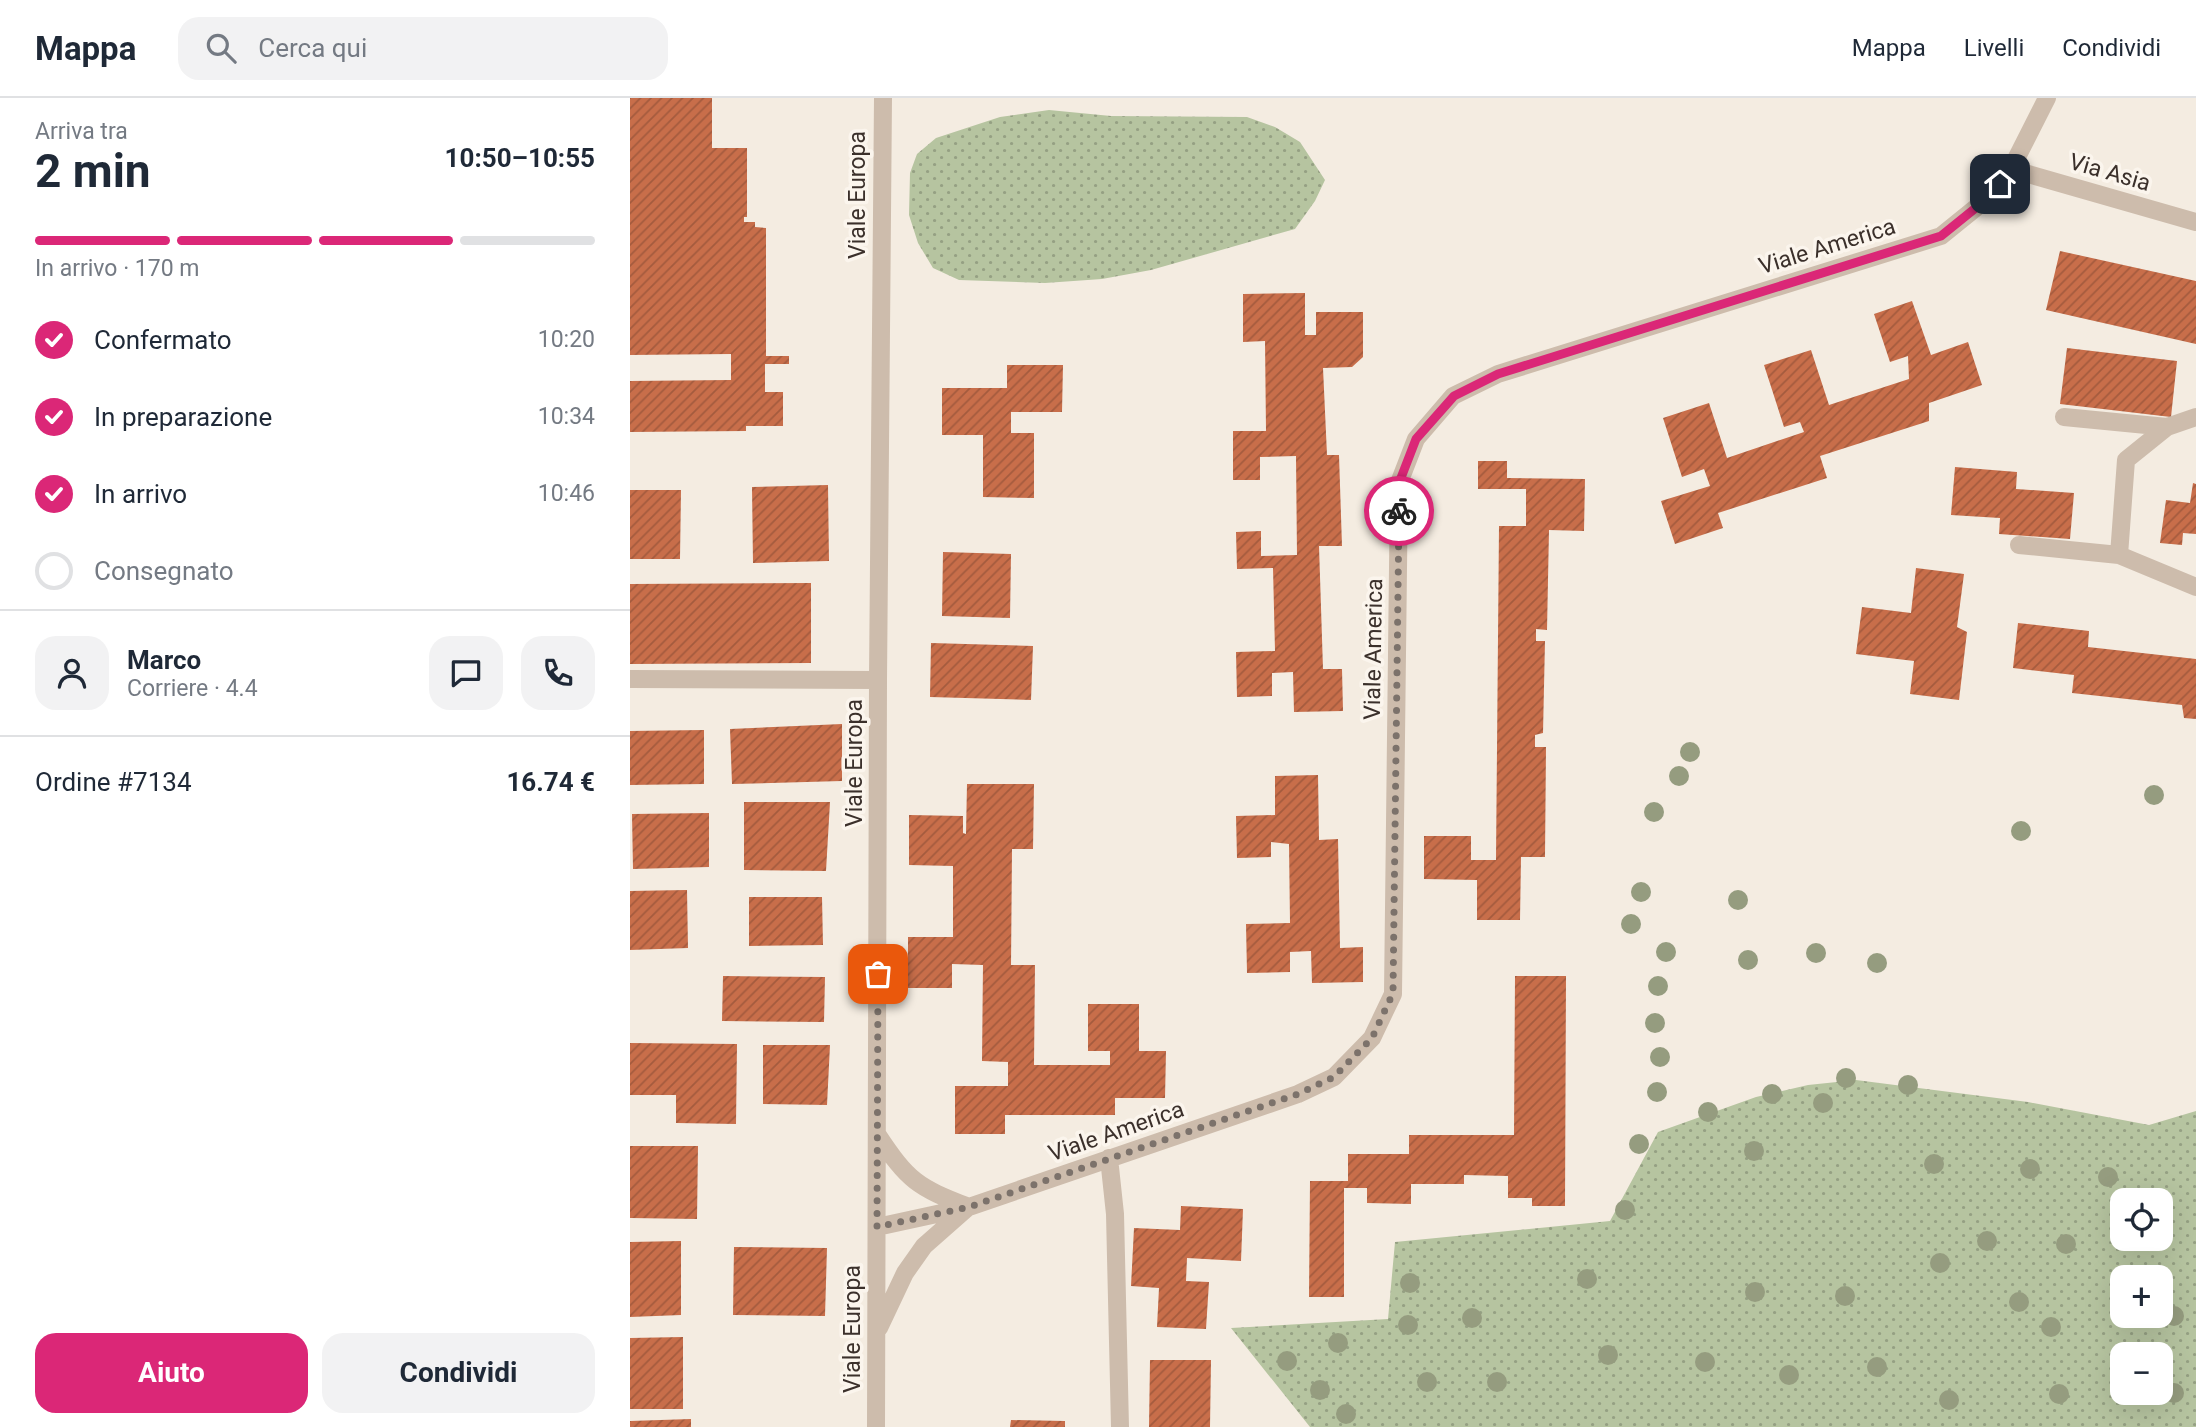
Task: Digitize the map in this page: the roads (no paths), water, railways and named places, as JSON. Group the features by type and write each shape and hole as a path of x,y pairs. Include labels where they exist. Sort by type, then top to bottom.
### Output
{"street":[{"name":"Viale Europa","path":"876,1427 883,98"},
{"name":"Viale America","path":"877,1227 969,1207 1262,1108 1334,1077 1372,1038 1393,993 1399,483 1416,439 1454,396 1498,374 1941,236 1988,198 2011,169 2047,98"},
{"name":"Via Asia","path":"2011,169 2196,222"},
{"path":"2064,417 2167,427"},
{"path":"2119,555 2126,460 2167,427 2196,418"},
{"path":"2019,545 2119,555 2196,587"},
{"path":"630,679 878,680"},
{"path":"877,1134 901,1170 913,1181 931,1192 969,1207 944,1227 918,1255 905,1273 877,1333"},
{"path":"1109,1158 1115,1214 1120,1427"}]}
